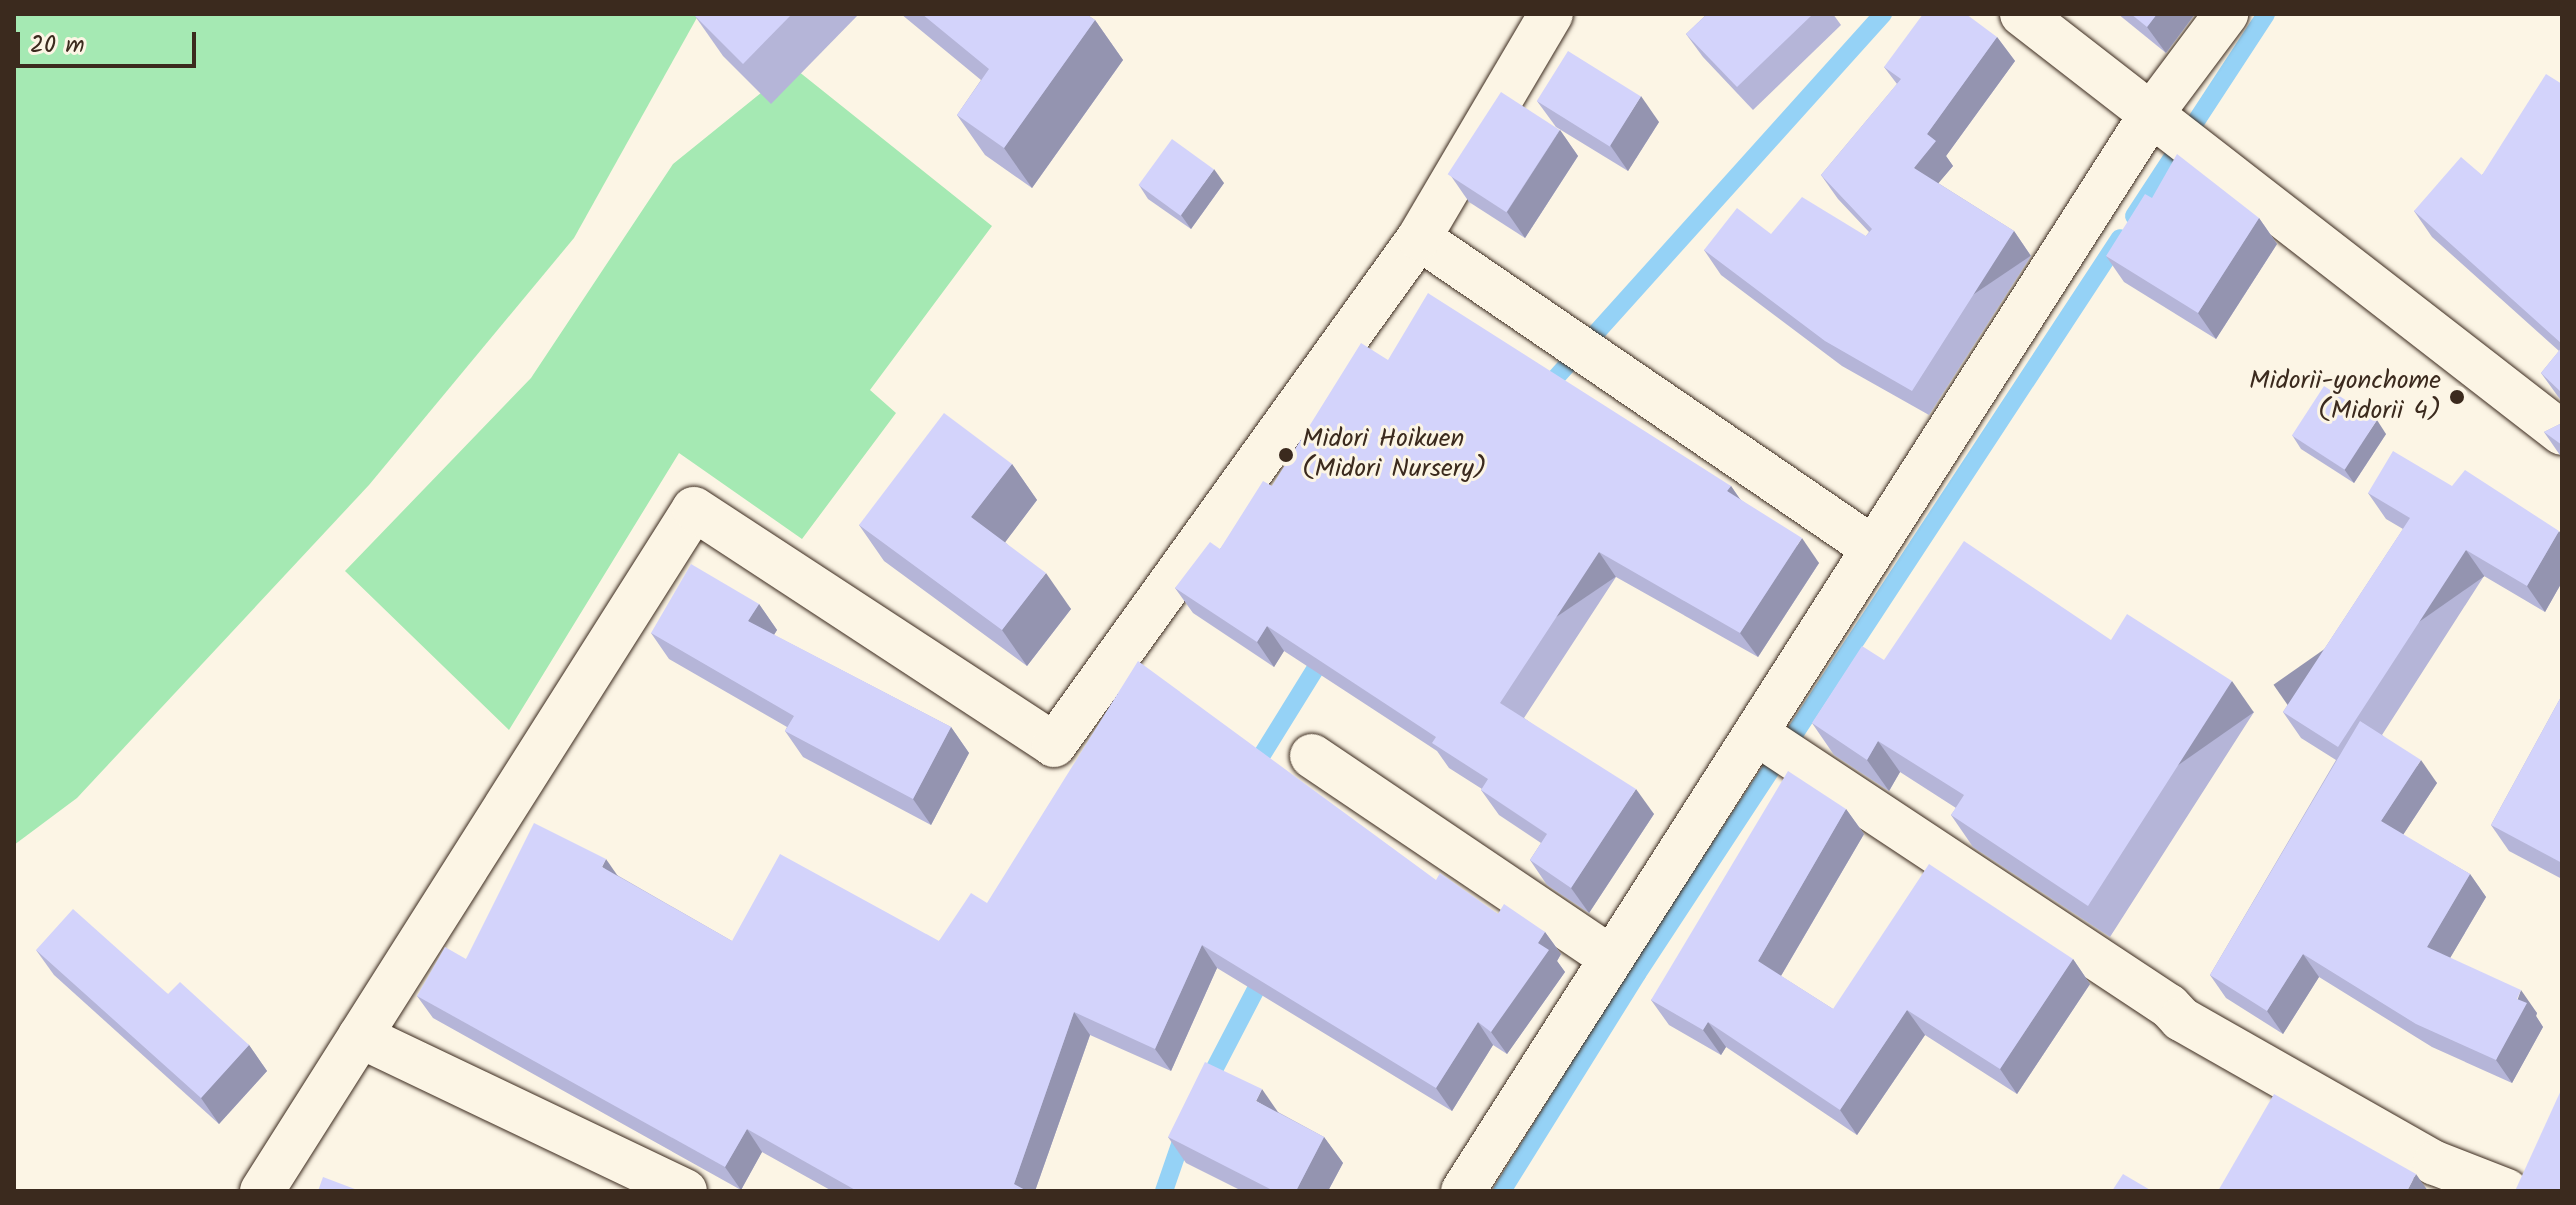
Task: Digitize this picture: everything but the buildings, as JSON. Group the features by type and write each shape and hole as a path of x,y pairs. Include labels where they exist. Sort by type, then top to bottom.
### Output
{"street":[{"path":"262,1191 694,509 1054,745 1419,238 1551,14"},
{"path":"2022,14 2562,433"},
{"path":"1463,1191 2152,113 2226,14"},
{"path":"1419,238 1873,548"},
{"path":"1756,733 2169,1006 2181,1019 2435,1163 2507,1191"},
{"path":"1312,756 1611,958"},
{"path":"360,1036 685,1191"}],"green space":[{"path":"14,14 699,14 574,238 369,485 77,798 14,845"},
{"path":"793,67 992,226 870,390 896,413 802,539 679,453 509,730 345,571 531,378 673,164"}],"waterway":[{"path":"1542,393 1883,14"},
{"path":"2134,216 2266,14"},
{"path":"1502,1191 1637,974 2120,238"},
{"path":"1252,771 1327,650"},
{"path":"1204,1089 1266,970"},
{"path":"1164,1191 1186,1127"}],"place":[{"name":"Midorii-yonchome (Midorii 4)","path":"2457,397"},
{"name":"Midori Hoikuen (Midori Nursery)","path":"1286,455"}]}
